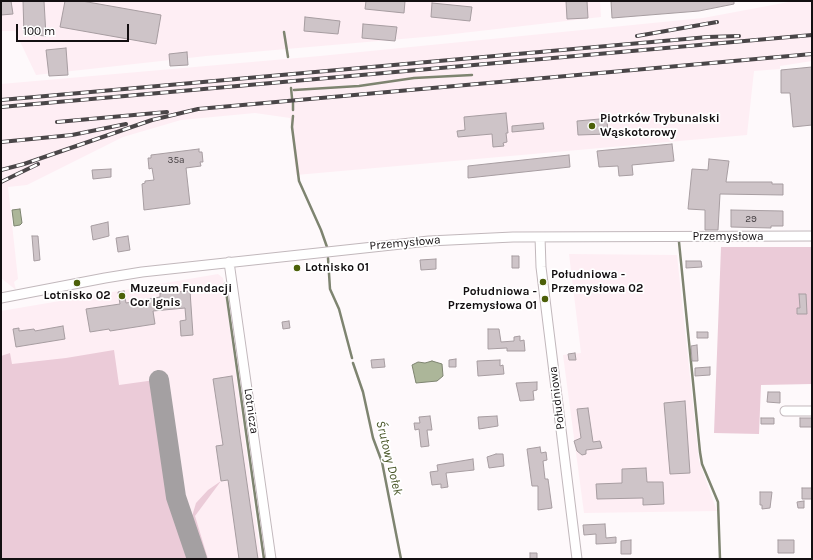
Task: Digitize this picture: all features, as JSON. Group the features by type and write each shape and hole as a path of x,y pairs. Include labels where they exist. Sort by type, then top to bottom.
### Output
{"street":[{"name":"Przemysłowa","path":"1,298 105,278 229,262 392,244 478,238 812,236"},
{"name":"Południowa","path":"540,237 542,275 577,559"},
{"name":"Lotnicza","path":"229,262 271,559"},
{"path":"785,411 812,412"}],"shaded area":[{"path":"1,1 600,1 601,17 436,36 206,56 36,75 15,31 1,31"},
{"path":"794,1 812,1 812,61 780,66 780,69 754,71 747,135 296,175 290,118 255,113 181,120 123,137 27,185 8,187 18,279 14,282 16,290 1,278 1,84 320,56 703,18"},
{"path":"20,209 22,223 14,226 12,210"},
{"path":"721,247 812,247 812,384 761,385 759,434 714,433"},
{"path":"569,254 677,255 699,461 717,511 584,513 563,355 581,353"},
{"path":"218,274 223,278 261,559 1,559 1,311"},
{"path":"114,350 119,385 155,380 173,497 192,559 1,559 1,356 10,353 12,364 66,358"},
{"path":"432,361 442,364 443,376 437,381 416,383 412,365 418,362 425,363"},
{"path":"221,481 195,516 208,559 202,559 190,523 196,503 208,490"}],"building":[{"path":"1,1 11,1 13,14 1,15"},
{"path":"23,1 44,1 46,36 24,34"},
{"path":"65,1 82,1 161,15 156,44 60,27"},
{"path":"366,1 405,1 404,13 365,9"},
{"path":"566,1 587,1 588,18 567,19"},
{"path":"611,1 734,1 734,4 699,11 612,18"},
{"path":"432,3 472,7 470,21 431,17"},
{"path":"305,17 340,21 338,34 304,31"},
{"path":"363,24 397,27 395,41 362,38"},
{"path":"66,48 68,75 49,76 46,50"},
{"path":"187,52 188,65 170,66 169,54"},
{"path":"812,67 812,125 793,127 790,93 781,93 781,70"},
{"path":"506,113 508,133 506,133 507,142 503,143 504,146 493,147 492,134 458,137 457,131 465,130 464,117"},
{"name":"Piotrków Trybunalski Wąskotorowy","path":"600,119 607,120 608,134 578,135 577,121"},
{"path":"543,123 544,129 512,132 512,126"},
{"path":"672,144 674,161 632,165 633,175 619,176 618,166 599,167 597,151"},
{"path":"199,149 199,152 202,152 203,162 200,162 201,166 186,168 190,204 144,210 142,184 145,183 145,181 154,180 152,168 149,169 148,158 151,158 151,155"},
{"path":"569,155 570,167 468,178 468,166"},
{"path":"709,159 729,161 726,182 772,182 772,184 783,184 783,195 720,194 718,230 705,230 705,210 688,209 692,169 708,170"},
{"path":"111,169 111,177 93,179 92,170"},
{"path":"731,210 783,211 783,226 771,226 771,228 731,227"},
{"path":"108,222 109,236 93,240 91,226"},
{"path":"32,236 38,236 40,260 34,261"},
{"path":"128,236 130,250 118,252 116,238"},
{"path":"512,256 519,256 519,268 512,268"},
{"path":"436,259 436,269 421,270 420,260"},
{"path":"686,261 701,261 702,267 686,268"},
{"path":"124,291 126,303 160,297 160,293 190,291 193,335 181,336 180,321 186,320 185,308 153,311 155,324 110,331 109,329 90,332 86,309 120,304 118,292"},
{"path":"799,294 806,294 807,314 797,314 797,308 800,308"},
{"path":"289,321 290,328 283,329 282,322"},
{"path":"63,326 65,339 16,347 13,329 19,328 19,331 34,329 35,331"},
{"path":"488,329 499,329 501,342 514,341 514,337 520,336 520,341 524,340 525,351 507,351 507,348 488,349"},
{"path":"697,332 708,332 708,338 697,338"},
{"path":"697,345 698,361 692,361 691,346"},
{"path":"575,353 576,360 569,360 568,354"},
{"path":"384,359 385,367 372,368 371,360"},
{"path":"456,359 456,367 449,367 449,360"},
{"path":"500,360 500,366 503,365 504,374 478,376 477,361"},
{"path":"710,367 710,375 695,376 695,368"},
{"path":"232,376 258,559 239,559 228,480 221,481 216,446 223,445 213,379"},
{"path":"537,382 537,390 533,391 534,400 520,401 516,383"},
{"path":"768,392 780,392 780,403 767,402"},
{"path":"685,401 690,473 670,474 664,403"},
{"path":"588,408 593,442 600,441 602,448 586,450 586,454 582,455 577,451 574,441 581,438 577,409"},
{"path":"430,416 432,430 427,430 429,446 421,447 419,429 415,430 414,423 420,423 419,417"},
{"path":"497,416 498,426 479,429 478,417"},
{"path":"761,418 774,418 774,424 761,424"},
{"path":"800,418 812,418 812,427 800,427"},
{"path":"540,447 541,453 546,452 547,460 543,461 545,479 548,479 552,508 538,510 538,486 532,486 527,449"},
{"path":"496,454 503,454 504,466 489,468 487,457"},
{"path":"473,459 474,470 446,473 448,487 441,488 441,484 432,485 430,472 438,471 437,465"},
{"path":"646,468 647,482 663,482 664,504 643,505 643,498 597,499 596,484 622,483 622,469"},
{"path":"802,488 812,488 812,499 802,499"},
{"path":"760,492 772,492 770,508 762,509 762,505 760,505"},
{"path":"804,501 804,508 798,508 797,502"},
{"path":"605,524 606,538 616,537 616,543 596,544 596,534 584,535 583,525"},
{"path":"631,540 631,554 621,554 621,541"},
{"path":"778,540 794,540 794,553 778,553"},
{"path":"530,553 537,553 537,559 530,559"}],"waterway":[{"name":"Śrutowy Dołek","path":"284,32 288,57"},
{"path":"294,90 359,86 414,78 472,75"},
{"name":"Śrutowy Dołek","path":"291,88 292,98"},
{"name":"Śrutowy Dołek","path":"293,103 293,110"},
{"name":"Śrutowy Dołek","path":"293,116 292,127 299,181 327,247"},
{"path":"679,242 700,452 702,464 718,502 720,559"},
{"name":"Śrutowy Dołek","path":"328,258 330,289 339,309 352,358"},
{"path":"225,284 264,559"},
{"name":"Śrutowy Dołek","path":"353,363 363,392 373,438 382,462 401,559"}],"taxiway":[{"path":"159,380 176,497 197,559"}],"railway":[{"path":"637,36 717,22"},
{"path":"1,107 812,35"},
{"path":"1,100 708,37 739,36"},
{"path":"1,170 24,164 152,120 198,109 812,54"},
{"path":"57,122 167,112"},
{"path":"1,142 72,135 126,124"},
{"path":"1,182 38,164"}],"place":[{"name":"Piotrków Trybunalski Wąskotorowy","path":"592,126"},
{"name":"Lotnisko 01","path":"297,268"},
{"name":"Południowa - Przemysłowa 02","path":"543,282"},
{"name":"Lotnisko 02","path":"77,283"},
{"name":"Muzeum Fundacji Cor Ignis","path":"122,296"},
{"name":"Południowa - Przemysłowa 01","path":"545,299"}]}
